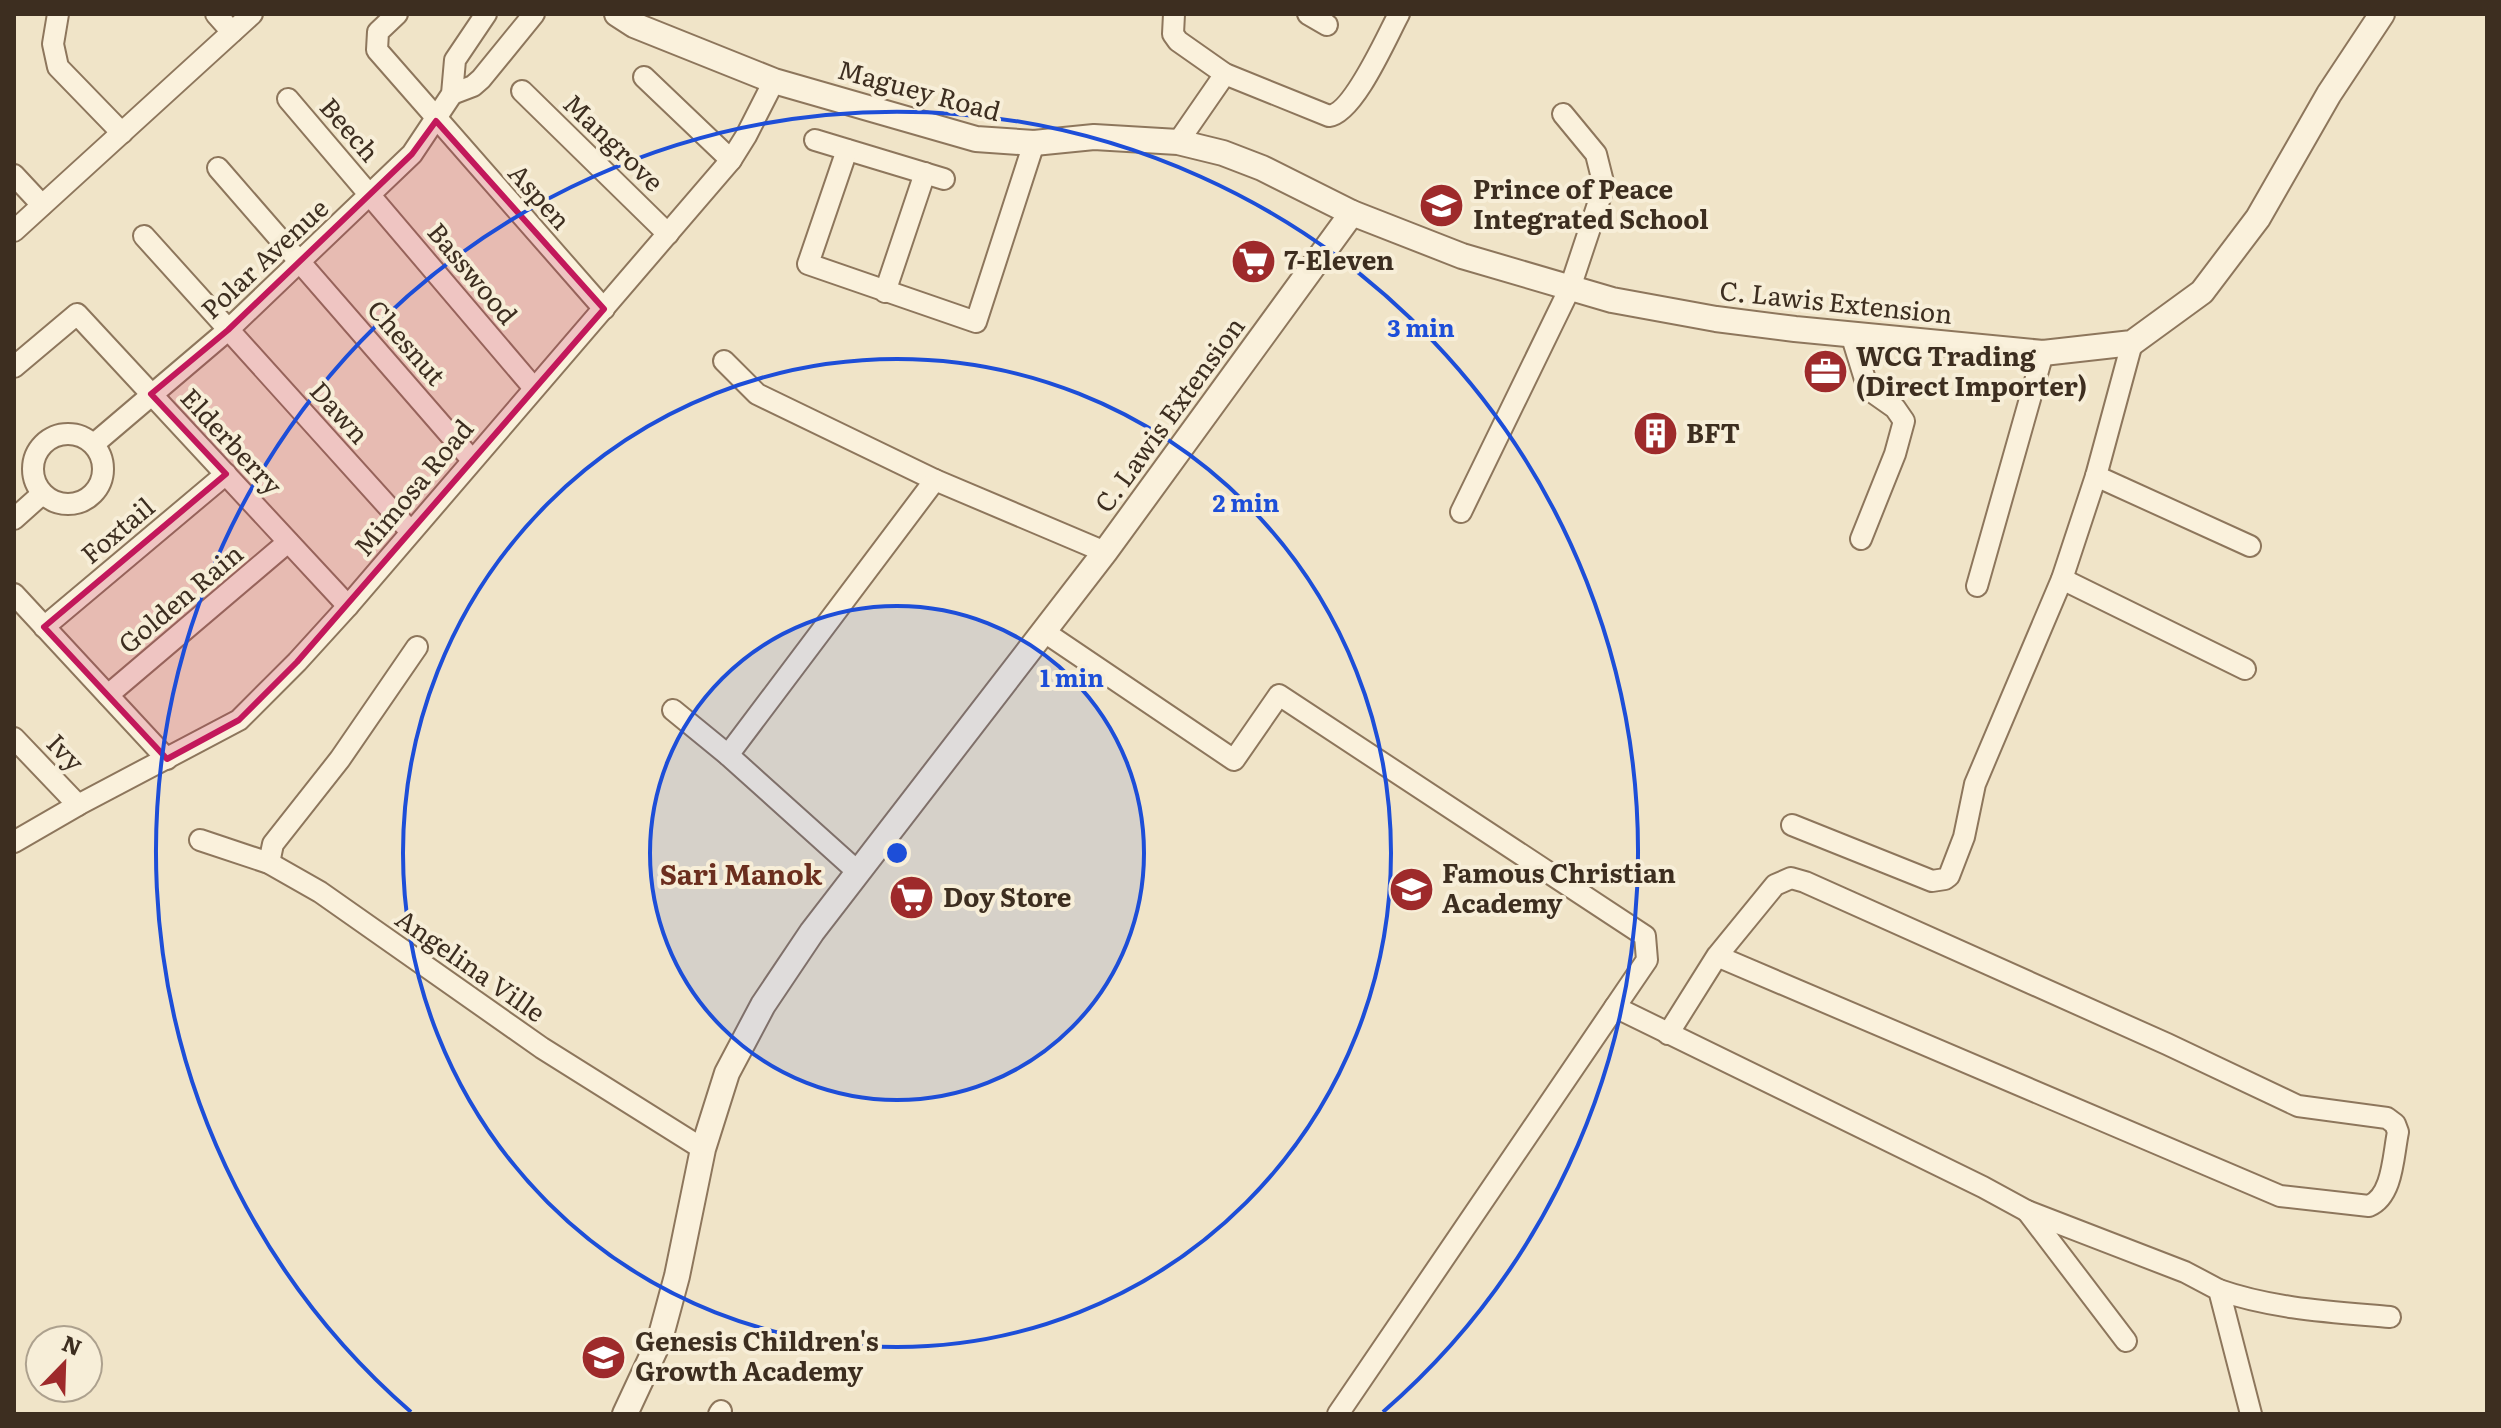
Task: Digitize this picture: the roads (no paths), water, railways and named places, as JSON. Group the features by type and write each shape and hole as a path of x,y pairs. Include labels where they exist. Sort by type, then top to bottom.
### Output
{"street":[{"path":"58,14 53,44 58,67 122,133"},
{"path":"216,14 232,32"},
{"path":"14,231 252,14"},
{"name":"Aspen","path":"397,14 378,32 377,50 436,121 604,309"},
{"name":"Polar Avenue","path":"94,444 228,330 412,154 452,94 455,60 486,14"},
{"name":"Polar Avenue","path":"452,94 473,86 481,79 534,14"},
{"name":"Maguey Road","path":"617,14 634,25 774,81 976,139 1034,143 1094,137 1178,142 1223,153 1262,168 1352,213"},
{"path":"1174,14 1172,24 1178,41 1225,74 1321,114 1335,116 1353,96 1399,14"},
{"path":"1308,14 1327,25"},
{"name":"C. Lawis Extension","path":"625,1414 660,1339 677,1276 703,1149 727,1073 763,1005 812,932 1105,552 1352,213 1462,256 1570,288 1612,300 1716,319 2043,353 2132,343 2202,292 2258,218 2329,94 2382,14"},
{"path":"1178,142 1225,74"},
{"path":"644,77 731,160"},
{"name":"Mimosa Road","path":"14,842 239,720 297,662 731,160 774,81"},
{"name":"Mangrove","path":"522,91 668,234"},
{"name":"Beech","path":"288,99 371,195"},
{"path":"1461,512 1570,288 1604,186 1596,154 1563,114"},
{"path":"815,140 934,176 885,292"},
{"path":"847,150 808,264 976,322 1034,143"},
{"name":"Chesnut","path":"218,168 472,460"},
{"path":"14,175 42,205"},
{"name":"Basswood","path":"371,195 533,387"},
{"name":"Dawn","path":"144,236 411,532"},
{"name":"Elderberry","path":"14,367 77,314 348,606"},
{"path":"1851,334 1868,389 1895,408 1904,421 1895,454 1861,539"},
{"path":"1792,825 1932,881 1949,876 1964,837 1975,784 2062,579 2096,476 2132,343"},
{"path":"1977,586 2043,353"},
{"path":"724,361 757,394 935,480 1105,552"},
{"path":"68,433 82,436 94,444 104,470 101,483 93,495 67,505 53,502 42,494 34,482 32,468 34,455 43,443 54,436 68,433"},
{"name":"Foxtail","path":"44,627 226,474"},
{"path":"2096,476 2250,546"},
{"path":"728,755 935,480"},
{"path":"14,519 42,494"},
{"name":"Golden Rain","path":"108,695 288,542"},
{"path":"2062,579 2245,669"},
{"path":"14,594 167,759"},
{"path":"1043,631 1234,760 1279,695 1645,936 1647,960 1338,1414"},
{"path":"269,863 273,844 340,759 417,647"},
{"path":"673,710 858,872"},
{"name":"Ivy","path":"14,738 78,805"},
{"name":"Angelina Ville","path":"200,840 269,863 320,892 542,1048 703,1149"},
{"path":"1668,1034 1717,956 1775,885 1791,878 2298,1106 2387,1118 2395,1124 2398,1132 2386,1191 2379,1202 2369,1206 2280,1196 1717,956"},
{"path":"1615,1007 2027,1211 2185,1272 2219,1290 2240,1298 2312,1310 2390,1317"},
{"path":"2027,1211 2126,1341"},
{"path":"2219,1290 2251,1414"}],"place":[{"name":"Prince of Peace Integrated School","path":"1442,205"},
{"name":"7-Eleven","path":"1253,261"},
{"name":"WCG Trading (Direct Importer)","path":"1825,372"},
{"name":"BFT","path":"1655,434"},
{"name":"Famous Christian Academy","path":"1411,889"},
{"name":"Doy Store","path":"912,898"},
{"name":"Genesis Children's Growth Academy","path":"604,1357"}],"district":[{"name":"Sari Manok","path":"741,875"}]}
